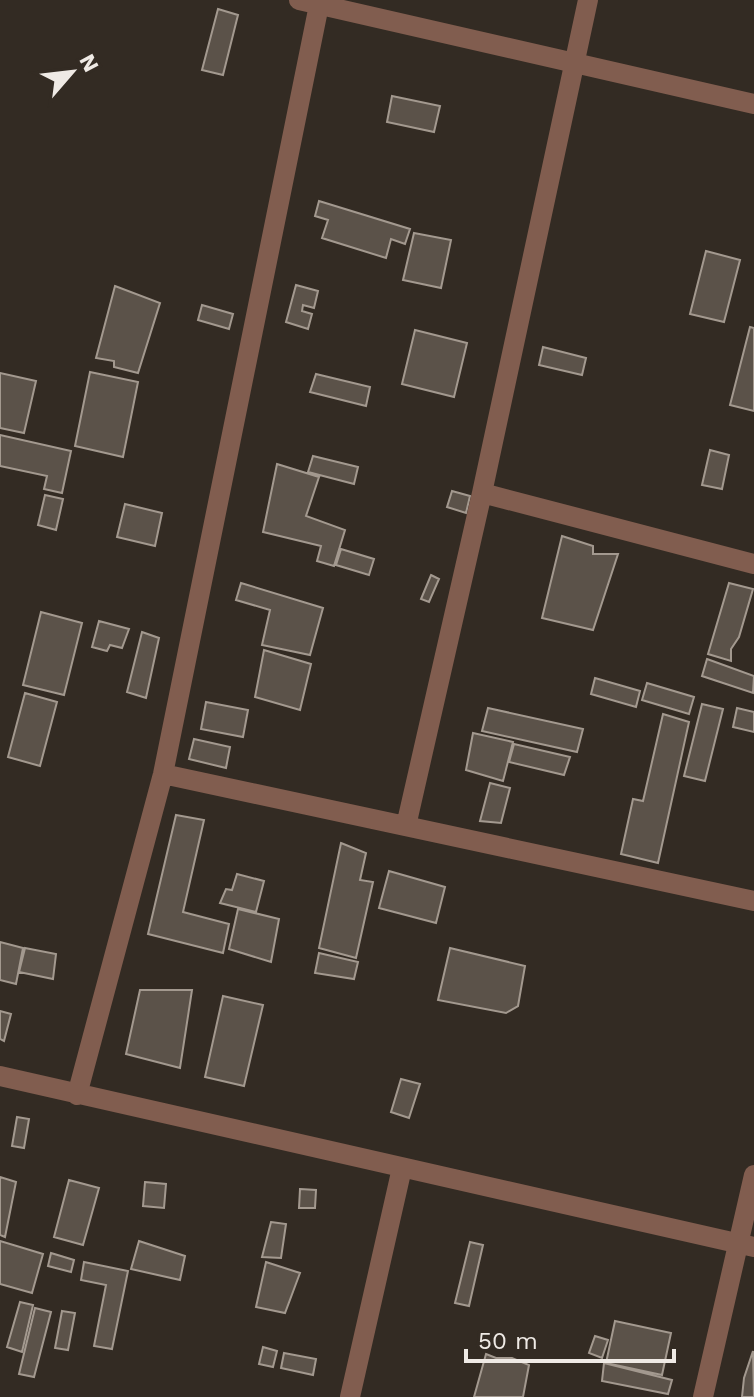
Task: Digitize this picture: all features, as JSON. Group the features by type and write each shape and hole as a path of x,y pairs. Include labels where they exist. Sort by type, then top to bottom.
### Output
{"street":[{"path":"406,826 482,493 588,0"},
{"path":"77,1095 163,774 309,2 754,104"},
{"path":"482,493 754,564"},
{"path":"163,774 754,901"},
{"path":"0,1076 746,1245"},
{"path":"350,1397 402,1168"},
{"path":"703,1397 746,1245 754,1175"}],"building":[{"path":"218,9 238,15 223,75 202,70"},
{"path":"392,96 440,106 434,132 387,122"},
{"path":"319,201 410,229 405,244 391,239 386,258 322,238 328,220 315,216"},
{"path":"414,233 451,240 441,288 403,280"},
{"path":"706,251 740,260 724,322 690,314"},
{"path":"296,285 318,291 314,308 303,305 302,311 312,314 308,329 286,322"},
{"path":"115,286 160,303 138,373 114,367 114,361 96,358"},
{"path":"202,305 233,314 229,329 198,320"},
{"path":"750,327 754,328 754,411 730,405"},
{"path":"415,330 467,343 454,397 402,384"},
{"path":"543,347 586,358 582,375 539,365"},
{"path":"90,372 138,382 123,457 75,446"},
{"path":"0,373 36,381 24,433 0,428"},
{"path":"316,374 370,387 366,406 310,392"},
{"path":"0,435 71,451 62,493 44,489 47,476 0,466"},
{"path":"710,450 729,455 722,489 702,485"},
{"path":"313,456 358,467 354,484 308,472"},
{"path":"277,464 319,477 306,516 345,530 334,566 317,561 321,546 263,532"},
{"path":"452,491 470,496 466,513 447,507"},
{"path":"45,495 63,499 56,530 38,525"},
{"path":"125,504 162,513 155,546 117,537"},
{"path":"562,536 593,546 593,554 618,554 593,630 542,618"},
{"path":"341,549 374,559 369,575 336,565"},
{"path":"431,575 439,579 429,602 421,599"},
{"path":"241,583 323,608 310,655 262,645 270,610 236,600"},
{"path":"729,583 753,589 739,637 731,649 731,661 708,654"},
{"path":"41,612 82,623 64,695 23,685"},
{"path":"99,621 129,629 122,648 110,645 107,651 92,647"},
{"path":"142,632 159,638 146,698 127,692"},
{"path":"264,650 311,664 300,710 255,697"},
{"path":"707,659 754,676 753,693 702,676"},
{"path":"595,678 640,691 636,707 591,694"},
{"path":"647,683 694,697 689,714 642,700"},
{"path":"25,693 57,702 40,766 8,757"},
{"path":"206,702 248,710 243,737 201,729"},
{"path":"702,704 723,709 705,781 684,776"},
{"path":"488,708 583,729 577,752 482,731"},
{"path":"737,708 754,712 754,732 733,727"},
{"path":"663,714 689,722 658,863 621,854 633,799 643,801"},
{"path":"473,733 513,742 503,781 466,770"},
{"path":"194,739 230,747 226,768 189,759"},
{"path":"514,744 570,757 564,775 509,762"},
{"path":"490,783 510,788 501,823 480,821"},
{"path":"176,815 204,820 183,912 229,924 223,953 148,934"},
{"path":"341,843 366,853 360,880 373,882 356,958 319,948"},
{"path":"389,871 445,887 436,923 379,908"},
{"path":"237,874 264,881 256,912 220,903 226,889 232,890"},
{"path":"238,909 279,919 271,962 229,949"},
{"path":"0,942 23,948 16,984 0,980"},
{"path":"25,948 56,954 53,979 19,972"},
{"path":"450,948 525,966 518,1006 506,1013 438,1000"},
{"path":"319,953 358,962 354,979 315,973"},
{"path":"140,990 192,990 180,1068 126,1054"},
{"path":"223,996 263,1005 244,1086 205,1077"},
{"path":"0,1011 11,1014 4,1041 0,1039"},
{"path":"401,1079 420,1084 409,1118 391,1112"},
{"path":"17,1117 29,1119 24,1148 12,1146"},
{"path":"0,1177 16,1182 5,1237 0,1235"},
{"path":"69,1180 99,1188 83,1245 54,1237"},
{"path":"145,1182 166,1184 164,1208 143,1206"},
{"path":"300,1189 316,1190 315,1208 299,1208"},
{"path":"271,1222 286,1224 281,1258 262,1257"},
{"path":"0,1241 43,1254 32,1293 0,1284"},
{"path":"139,1241 185,1256 180,1280 131,1269"},
{"path":"470,1242 483,1245 469,1306 455,1303"},
{"path":"51,1253 74,1260 71,1272 48,1266"},
{"path":"84,1262 128,1271 112,1349 94,1346 106,1285 81,1280"},
{"path":"266,1262 300,1273 285,1313 256,1307"},
{"path":"20,1302 33,1305 22,1352 7,1347"},
{"path":"35,1308 51,1312 34,1377 19,1374"},
{"path":"62,1311 75,1313 68,1350 55,1348"},
{"path":"615,1321 671,1333 662,1375 606,1363"},
{"path":"595,1336 608,1340 602,1358 589,1353"},
{"path":"263,1347 277,1351 273,1367 259,1364"},
{"path":"753,1351 754,1397 742,1397 744,1378"},
{"path":"284,1353 316,1359 313,1375 281,1368"},
{"path":"486,1354 496,1358 512,1358 529,1365 523,1397 474,1397"},
{"path":"604,1363 672,1380 668,1394 602,1381"}]}
